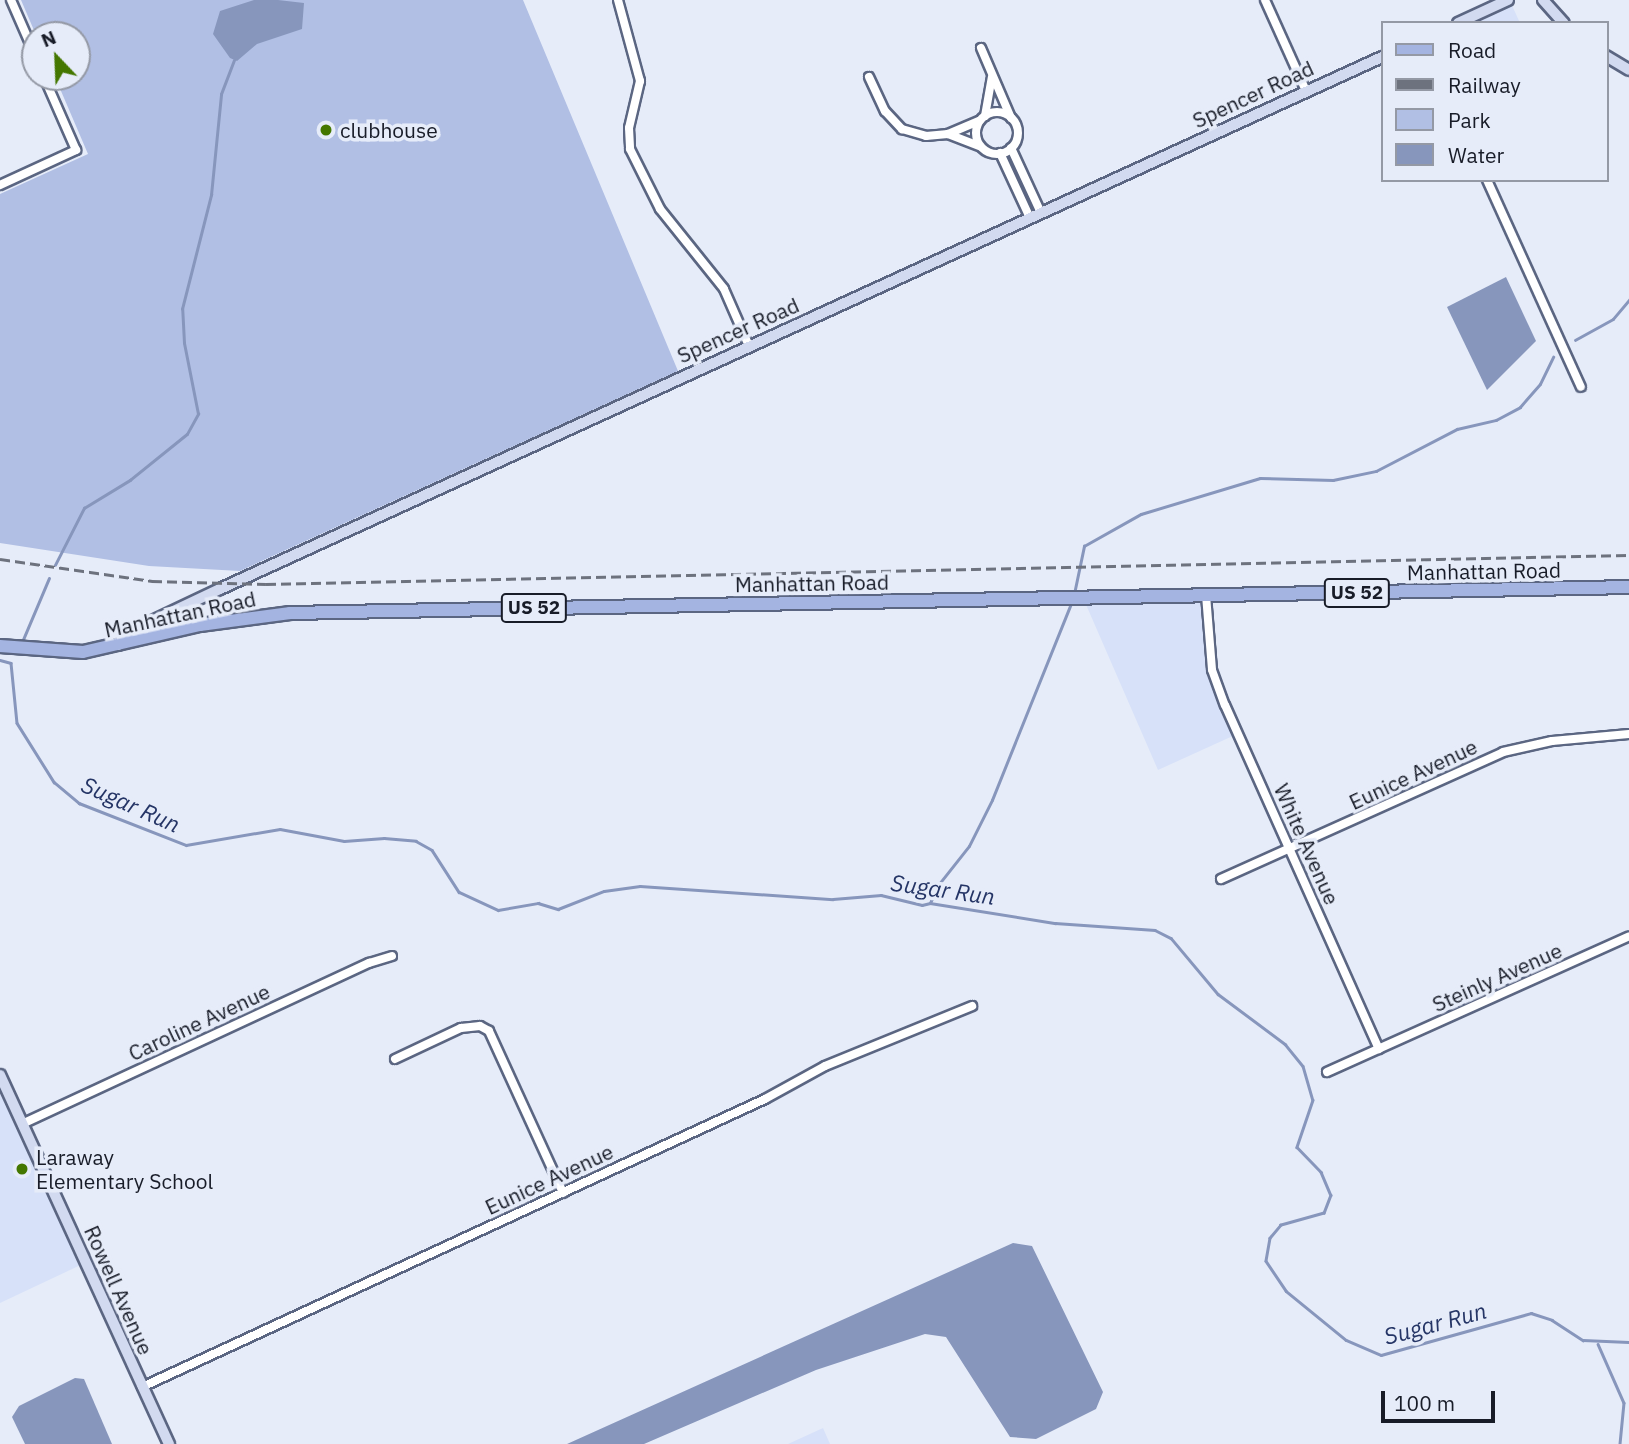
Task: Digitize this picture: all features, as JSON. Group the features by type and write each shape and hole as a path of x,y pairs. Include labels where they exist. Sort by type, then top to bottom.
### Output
{"main road":[{"name":"Manhattan Road","path":"10,648 83,652 116,648 200,625 290,613 1629,587"}],"street":[{"path":"11,0 21,23"},
{"path":"618,0 640,81 629,128 630,149 660,209 724,289 749,346"},
{"path":"1265,0 1306,92"},
{"path":"1462,21 1508,0"},
{"path":"1543,0 1562,21"},
{"path":"981,48 1018,131 1012,148 1036,216"},
{"path":"1608,57 1629,70"},
{"name":"Spencer Road","path":"116,648 128,632 1380,58"},
{"path":"980,145 976,133 992,75"},
{"path":"869,77 885,111 902,129 926,136 948,134 998,113 1011,118"},
{"path":"0,184 76,150 50,91"},
{"path":"948,134 1000,153 1036,216"},
{"path":"1000,153 1012,148"},
{"path":"1488,182 1581,387"},
{"name":"White Avenue","path":"1206,595 1212,670 1379,1049"},
{"name":"Eunice Avenue","path":"1222,879 1503,752 1552,741 1629,734"},
{"name":"Steinly Avenue","path":"1379,1049 1629,936"},
{"name":"Caroline Avenue","path":"22,1124 369,963 392,956"},
{"name":"Eunice Avenue","path":"142,1387 765,1099 825,1066 972,1006"},
{"path":"394,1059 460,1028 480,1026 493,1035 563,1193"},
{"path":"1328,1072 1379,1049"},
{"name":"Rowell Avenue","path":"0,1075 169,1444"}],"shaded area":[{"path":"1510,1 1519,21 1465,21"},
{"path":"1203,599 1210,671 1235,735 1158,770 1084,600"},
{"name":"Laraway Elementary School","path":"0,1075 87,1262 0,1303"},
{"path":"823,1428 830,1444 788,1444"}],"green space":[{"path":"21,0 523,0 678,371 240,571 149,566 0,543 0,194 88,154 61,91 91,91 91,21 30,21"}],"water":[{"path":"254,0 304,3 302,29 257,44 237,61 230,58 213,34 220,11"},
{"path":"1506,277 1536,341 1487,390 1447,307"},
{"path":"1013,1243 1032,1246 1103,1392 1096,1409 1036,1439 1010,1437 946,1337 925,1334 816,1370 644,1444 567,1444"},
{"path":"75,1378 84,1379 112,1444 25,1444 12,1417 19,1406"}],"waterway":[{"path":"55,565 84,508 130,480 187,434 198,414 184,343 182,309 211,195 221,94 234,60"},
{"path":"1575,340 1613,319 1629,300"},
{"path":"1074,594 1084,546 1141,514 1260,478 1333,480 1376,471 1457,429 1496,420 1520,407 1540,384 1553,357"},
{"path":"22,642 49,578"},
{"path":"930,903 939,884 969,846 992,800 1072,601"},
{"name":"Sugar Run","path":"0,660 11,663"},
{"name":"Sugar Run","path":"11,663 17,723 54,782 79,803 186,845 280,829 344,841 384,838 416,841 432,850 459,892 498,910 538,903 558,909 604,891 640,886 833,899 881,895 922,905 930,903 1055,923 1155,930 1171,938 1218,994 1285,1044 1303,1066 1313,1100 1297,1147 1321,1172 1331,1195 1324,1213 1281,1225 1270,1238 1266,1261 1286,1291 1346,1340 1381,1355 1531,1313 1552,1320 1583,1340 1629,1342"},
{"path":"1598,1344 1624,1403 1620,1444"}],"railway":[{"path":"0,559 152,581 266,584 1629,555"}],"place":[{"name":"clubhouse","path":"326,130"},
{"name":"Laraway Elementary School","path":"22,1169"}]}
